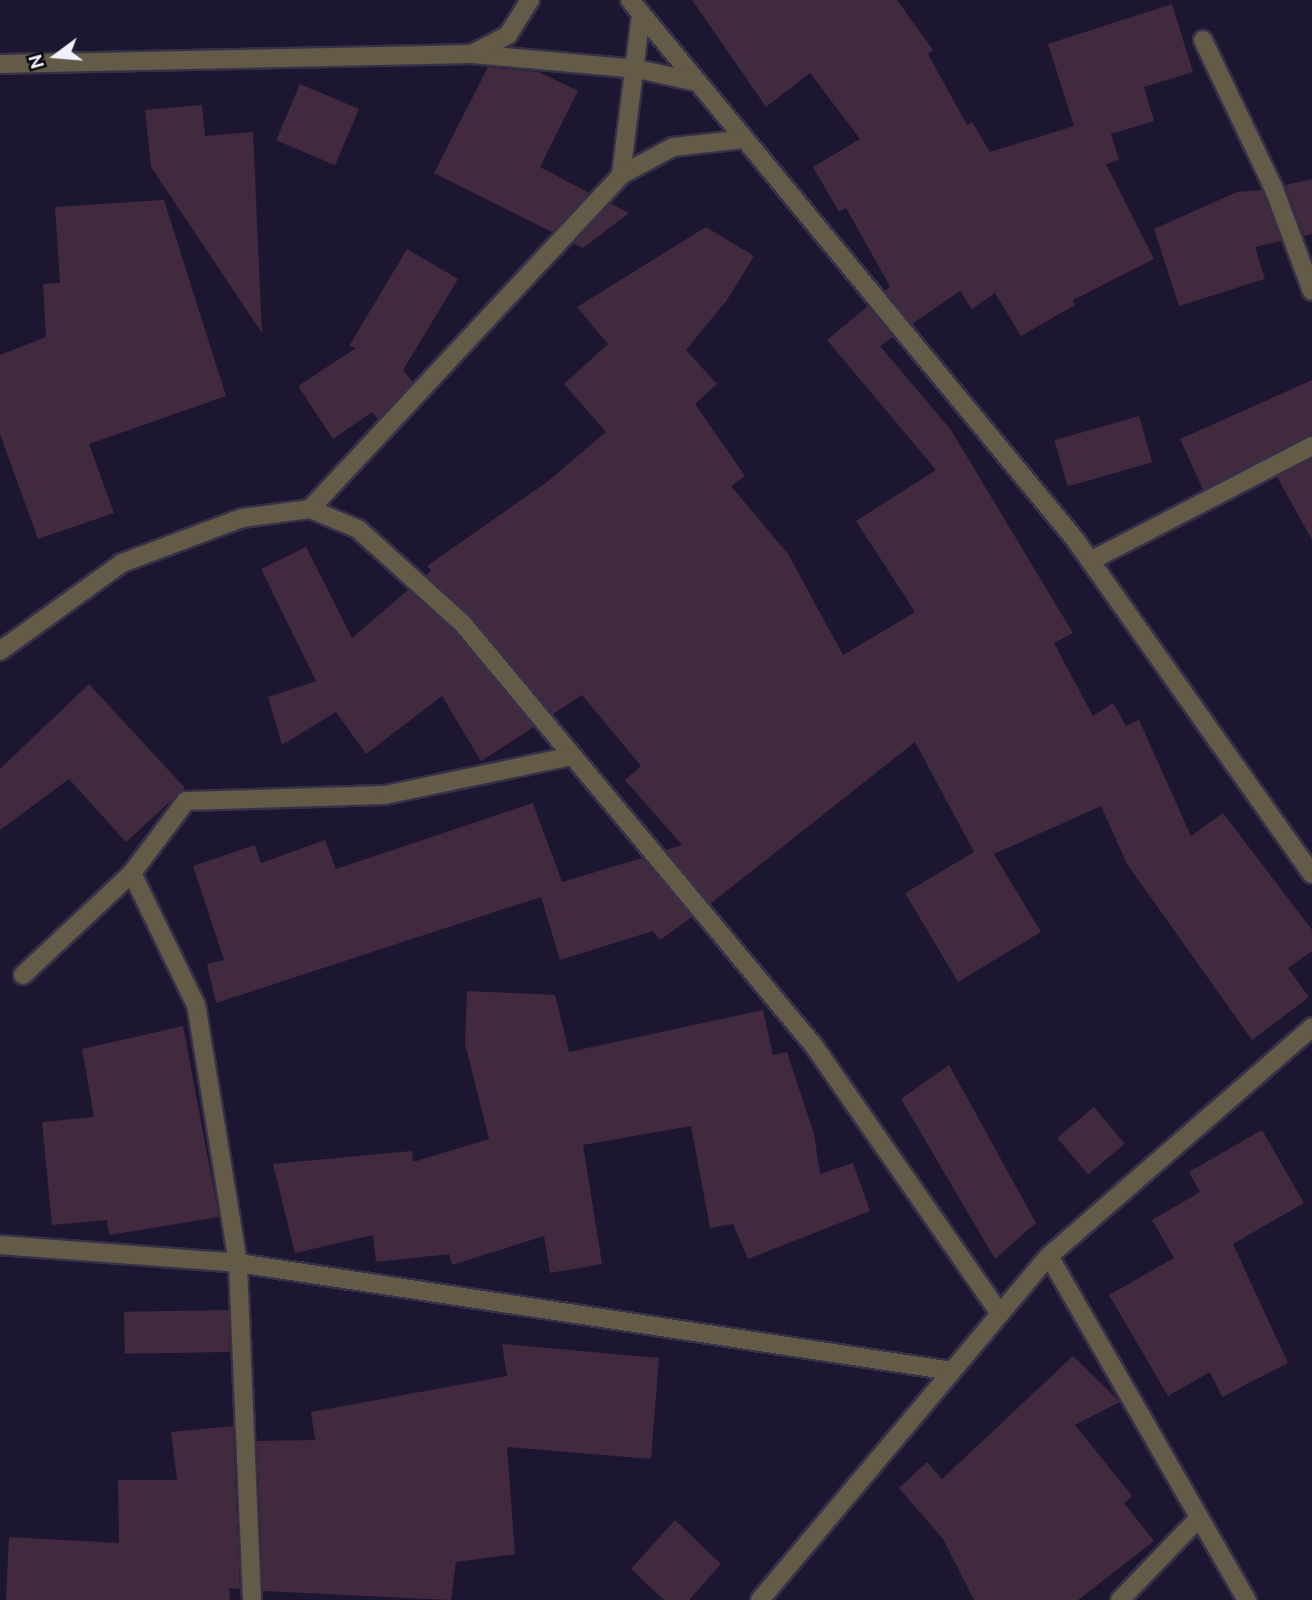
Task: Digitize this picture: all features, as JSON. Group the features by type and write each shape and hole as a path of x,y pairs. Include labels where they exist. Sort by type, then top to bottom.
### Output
{"street":[{"path":"472,54 508,35 530,0"},
{"path":"629,0 1090,561 1312,874"},
{"path":"621,175 637,69 641,14"},
{"path":"1203,40 1274,189 1312,291"},
{"path":"0,64 472,54 637,69 697,82"},
{"path":"310,509 621,175 673,147 744,139"},
{"path":"1090,561 1312,446"},
{"path":"0,651 122,563 242,518 310,509 358,529 463,624 814,1046 1000,1314"},
{"path":"23,975 132,873 186,802 386,795 572,756"},
{"path":"132,873 196,1005 238,1263 252,1600"},
{"path":"760,1600 1049,1256 1312,1027"},
{"path":"0,1245 238,1263 952,1371"},
{"path":"1049,1256 1247,1600"},
{"path":"1120,1600 1199,1518"}],"building":[{"path":"692,0 897,0 933,50 928,54 967,125 972,122 990,152 1074,126 1048,44 1172,4 1193,72 1144,87 1154,121 1111,134 1119,160 1106,164 1154,259 1073,300 1075,305 1021,336 995,293 972,309 960,291 912,324 885,291 890,286 846,208 839,212 813,167 860,139 810,73 766,107"},
{"path":"488,67 539,72 578,91 540,167 589,193 552,232 434,173"},
{"path":"300,84 359,109 335,165 276,140"},
{"path":"202,105 205,136 253,132 262,333 151,167 145,110"},
{"path":"1312,179 1312,234 1304,236 1285,185"},
{"path":"1262,190 1281,241 1255,247 1265,279 1179,306 1154,229 1237,192"},
{"path":"164,200 226,396 89,444 114,513 38,539 0,434 0,355 46,337 43,284 60,283 55,207"},
{"path":"610,203 629,213 583,248 573,243"},
{"path":"706,227 754,256 727,300 686,350 717,384 695,404 745,476 731,486 788,554 843,655 915,612 856,521 936,470 827,340 868,306 893,337 880,346 951,430 1073,633 1054,643 1093,716 1113,703 1126,726 1139,720 1191,836 1223,813 1312,930 1312,951 1288,968 1309,997 1252,1040 1127,864 1101,806 994,854 1041,932 958,982 905,893 974,852 915,742 710,904 666,850 682,845 625,780 641,766 582,695 553,714 472,617 426,575 431,571 427,566 547,482 606,432 564,384 608,344 577,307"},
{"path":"407,249 458,279 403,370 413,382 378,419 372,412 333,439 298,386 356,348 349,346"},
{"path":"1312,380 1312,435 1203,490 1180,439"},
{"path":"1139,416 1152,462 1068,486 1054,440"},
{"path":"1312,459 1312,540 1277,477"},
{"path":"306,547 352,638 408,590 455,632 534,727 481,761 442,696 366,754 336,712 282,745 268,697 316,681 261,569"},
{"path":"89,684 185,788 126,842 69,779 0,830 0,769"},
{"path":"533,803 562,882 642,858 692,917 660,940 653,931 560,960 541,897 216,1003 207,964 224,960 193,866 255,845 261,863 325,840 336,869"},
{"path":"467,991 555,995 569,1052 763,1010 773,1055 787,1052 814,1134 820,1174 853,1163 870,1211 748,1259 733,1224 710,1228 691,1126 583,1145 602,1264 550,1273 544,1236 452,1265 449,1254 376,1262 373,1235 295,1253 273,1164 412,1151 413,1162 489,1139 465,1044"},
{"path":"183,1026 219,1217 109,1235 107,1220 52,1225 42,1122 94,1117 82,1049"},
{"path":"949,1065 1036,1223 995,1259 901,1099"},
{"path":"1094,1107 1125,1144 1088,1175 1057,1138"},
{"path":"1262,1130 1304,1203 1233,1244 1288,1363 1222,1397 1210,1372 1168,1396 1109,1295 1174,1258 1152,1220 1200,1192 1189,1172"},
{"path":"229,1310 230,1352 125,1354 124,1312"},
{"path":"502,1344 659,1358 651,1459 507,1447 515,1554 456,1562 451,1600 263,1591 257,1441 315,1440 311,1412 507,1376"},
{"path":"1073,1356 1120,1402 1075,1425 1132,1496 1124,1503 1154,1541 1078,1600 974,1600 943,1539 899,1488 927,1462 942,1479"},
{"path":"233,1426 240,1589 229,1588 230,1600 6,1600 9,1537 119,1543 118,1480 177,1480 171,1432"},
{"path":"675,1520 721,1564 689,1600 664,1600 631,1569"}]}
